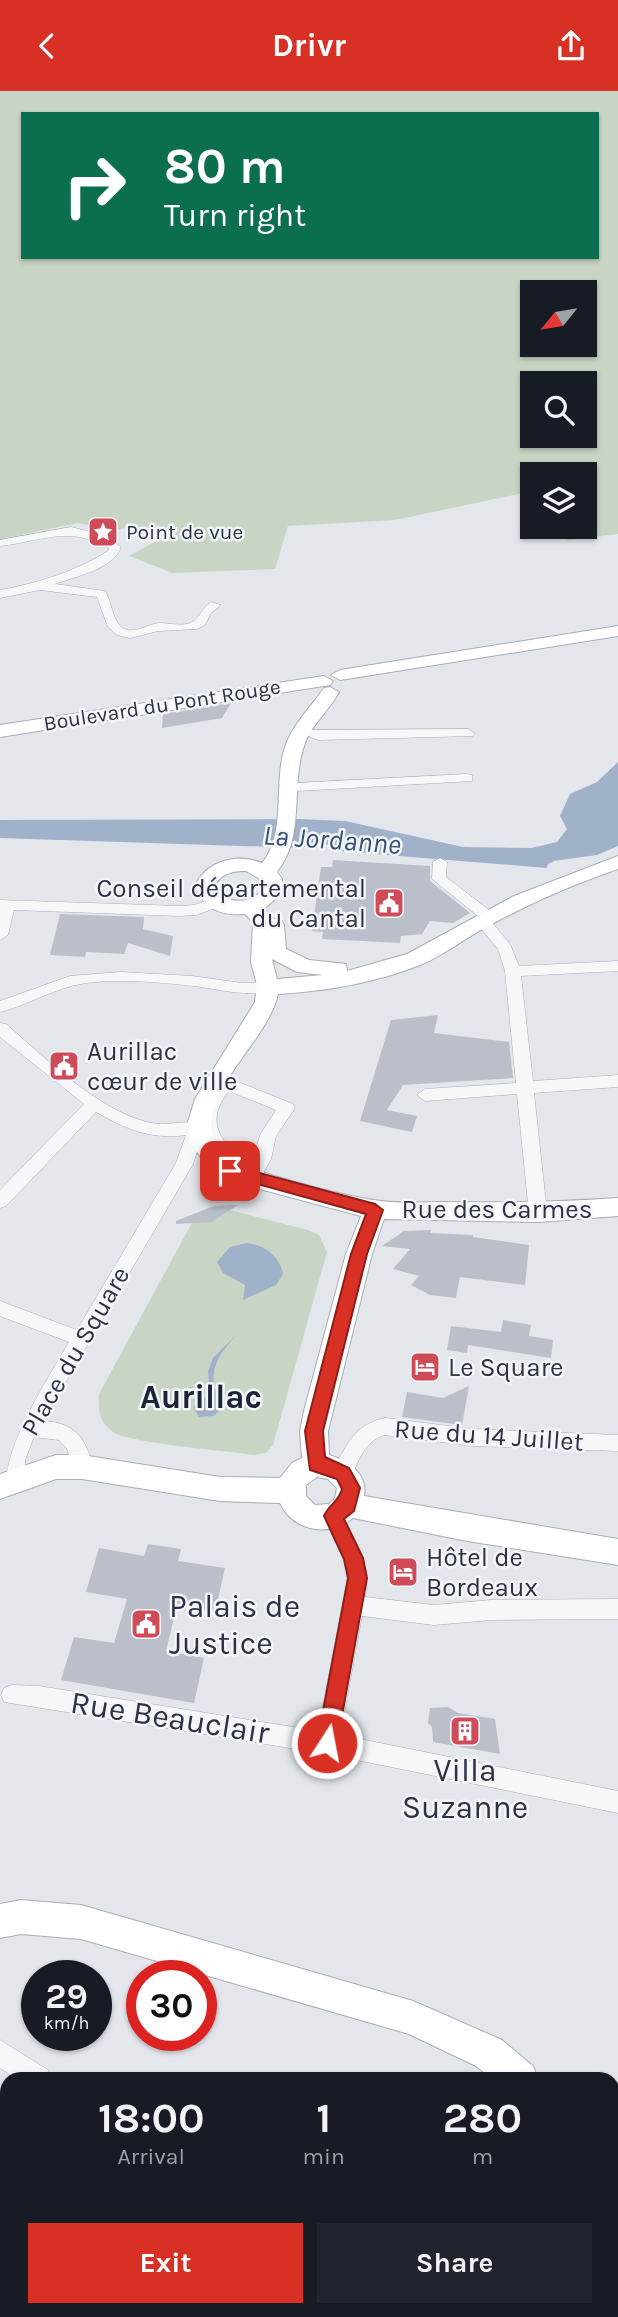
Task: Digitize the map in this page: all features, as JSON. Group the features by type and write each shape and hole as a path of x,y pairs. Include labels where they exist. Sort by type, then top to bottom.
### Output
{"main road":[{"path":"329,688 412,665 618,631"},
{"path":"303,745 335,703 353,689 412,665"},
{"path":"329,688 353,689"},
{"path":"267,872 281,853 291,788 303,745 308,729 321,712 329,688"},
{"name":"Boulevard du Pont Rouge","path":"0,731 329,688"},
{"path":"277,953 305,967 331,970 394,956 618,862"},
{"path":"239,865 267,872 274,886 258,903 238,908 216,903 206,892 207,879 219,869 239,865"},
{"path":"197,1128 201,1108 263,1009 274,978 277,953 273,944 274,912 258,903"},
{"path":"258,903 263,920 261,968 269,987"},
{"path":"269,987 304,985 389,968 417,958 484,918"},
{"name":"Rue des Carmes","path":"197,1128 206,1149 230,1171 375,1210 538,1213 618,1207"},
{"path":"334,1201 351,1225 359,1254"},
{"path":"316,1465 313,1449 317,1411 359,1254 375,1210"},
{"path":"340,1511 351,1488 343,1473 326,1465 316,1465 296,1475 290,1491 296,1508 304,1514 323,1518 340,1511 618,1552"},
{"name":"Place du Square","path":"8,1483 56,1467 82,1467 220,1489 290,1491"},
{"path":"0,1921 22,1917 81,1922 413,2018 489,2053 512,2072"}],"street":[{"path":"0,543 80,530 95,534 114,547 113,553 92,566 40,586 0,594"},
{"path":"40,586 101,594 105,599 106,614 113,626 122,633 132,635 158,627 184,628 197,625 203,621 206,611 215,605"},
{"path":"303,745 318,736 403,737 468,733"},
{"path":"291,788 467,778"},
{"path":"440,862 439,879 484,918 505,947 513,971 538,1213"},
{"path":"0,935 4,905 180,911 196,910 216,903"},
{"path":"513,971 618,966"},
{"path":"0,1007 70,981 121,977 192,981 242,988 269,987"},
{"path":"0,1028 46,1068 95,1103 140,1128 159,1131 197,1128"},
{"path":"425,1095 618,1081"},
{"path":"226,1083 287,1108 268,1135 262,1159 256,1170 229,1158 212,1135 210,1105 226,1083"},
{"path":"0,1201 95,1103"},
{"name":"Place du Square","path":"8,1483 28,1429 184,1164 197,1128"},
{"path":"0,1308 81,1339"},
{"name":"Rue du 14 Juillet","path":"343,1473 354,1448 361,1440 373,1430 387,1426 460,1437 618,1443"},
{"path":"28,1429 52,1429 68,1434 79,1448 82,1467"},
{"path":"327,1743 358,1578 340,1511"},
{"path":"353,1605 434,1615 491,1610 618,1609"},
{"name":"Rue Beauclair","path":"4,1695 39,1696 327,1743 618,1802"},
{"path":"0,2053 28,2072"}],"green space":[{"path":"0,91 618,91 618,534 597,536 597,462 520,462 520,494 395,520 288,526 275,569 173,573 129,556 158,540 129,527 115,530 78,523 0,539"},
{"path":"214,1206 308,1230 319,1235 327,1252 273,1445 266,1453 254,1455 138,1440 113,1432 102,1420 99,1410 99,1394 194,1219 202,1211"}],"water":[{"name":"La Jordanne","path":"618,762 618,846 597,855 554,861 548,864 547,868 338,851 332,846 319,843 306,844 304,848 0,838 0,820 299,819 345,821 463,847 531,848 557,842 567,829 560,816 570,794 597,782"},
{"path":"247,1243 259,1246 275,1257 283,1274 276,1285 243,1300 245,1285 223,1273 217,1262 230,1247"},
{"path":"237,1334 222,1352 214,1373 215,1389 222,1409 213,1416 199,1417 194,1408 198,1401 210,1394 208,1371 213,1358"}],"building":[{"path":"231,703 222,718 162,728 163,714"},
{"name":"Conseil départemental du Cantal","path":"333,860 430,866 430,881 470,913 453,923 430,921 422,934 401,936 400,943 322,939 323,932 312,931 321,867 332,867"},
{"path":"60,914 144,917 143,929 173,936 170,956 128,943 124,954 86,952 85,957 50,955"},
{"path":"438,1015 434,1033 509,1042 513,1078 403,1085 387,1110 417,1116 412,1132 360,1121 391,1020"},
{"path":"238,1205 212,1222 176,1224 176,1221 214,1206"},
{"path":"431,1230 430,1233 473,1235 529,1245 525,1285 460,1277 456,1298 430,1295 411,1285 419,1276 393,1269 410,1249 382,1246 404,1231"},
{"path":"503,1320 531,1325 529,1336 553,1340 551,1358 468,1345 467,1353 447,1350 451,1326 501,1332"},
{"path":"469,1386 462,1425 402,1417 407,1392 443,1398"},
{"name":"Palais de Justice","path":"148,1544 181,1549 178,1561 225,1568 215,1612 177,1606 166,1651 204,1658 194,1703 61,1680 74,1637 114,1643 127,1599 86,1592 99,1548 144,1556"},
{"name":"Villa Suzanne","path":"448,1707 458,1713 495,1719 500,1754 433,1742 432,1727 428,1723 430,1708"}],"place":[{"name":"Point de vue","path":"103,532"},
{"name":"Conseil départemental du Cantal","path":"389,903"},
{"name":"Aurillac cœur de ville","path":"64,1066"},
{"name":"Le Square","path":"425,1367"},
{"name":"Hôtel de Bordeaux","path":"403,1572"},
{"name":"Palais de Justice","path":"146,1624"},
{"name":"Villa Suzanne","path":"465,1731"}],"district":[{"name":"Aurillac","path":"201,1396"}],"route":[{"path":"230,1171 375,1210 359,1254 314,1431 316,1465 326,1465 343,1473 351,1488 347,1505 333,1516 353,1558 358,1578 327,1743"}]}
